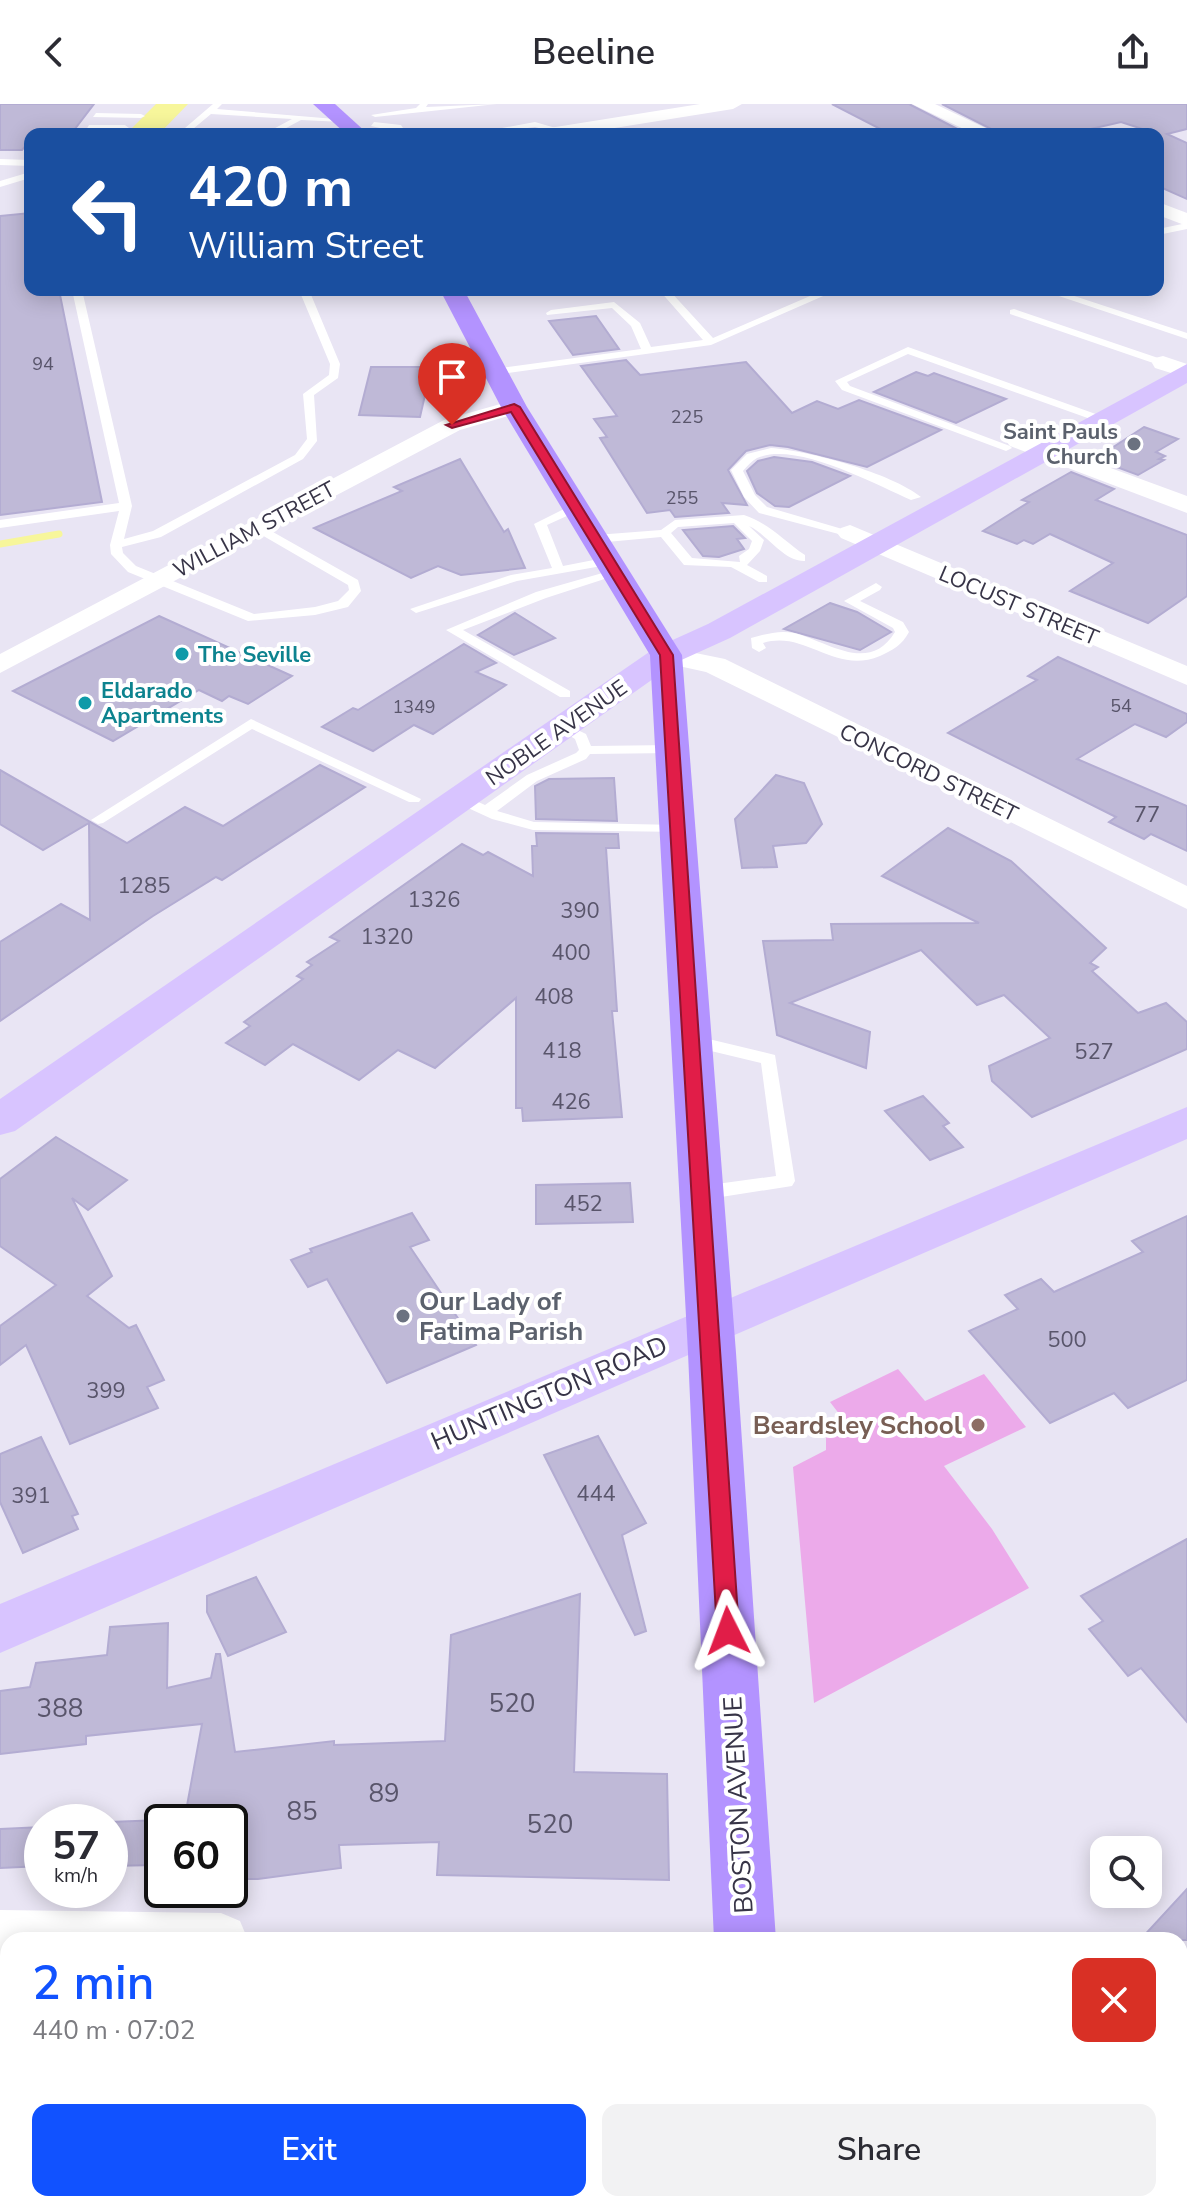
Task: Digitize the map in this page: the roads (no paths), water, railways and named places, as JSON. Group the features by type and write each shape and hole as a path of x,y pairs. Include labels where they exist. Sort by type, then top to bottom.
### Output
{"main road":[{"name":"BOSTON AVENUE","path":"455,296 514,407 661,645 678,829 702,1193 745,1932"},
{"name":"NOBLE AVENUE","path":"0,1120 474,805 750,569 791,551 864,539 915,497 1179,369 1187,350"},
{"name":"NOBLE AVENUE","path":"661,645 864,539 1022,446"},
{"name":"NOBLE AVENUE","path":"0,1084 414,799 571,724"},
{"name":"HUNTINGTON ROAD","path":"0,1629 1187,1122"}],"street":[{"path":"578,128 689,107 733,104"},
{"path":"921,104 975,128"},
{"path":"1164,211 1187,223"},
{"name":"WILLIAM STREET","path":"0,665 452,425 514,407"},
{"path":"1022,446 1187,505"},
{"name":"LOCUST STREET","path":"864,539 1187,676"},
{"name":"CONCORD STREET","path":"661,645 724,669 1187,899"}],"lane":[{"path":"89,128 104,104"},
{"path":"190,128 218,104"},
{"path":"284,104 299,119"},
{"path":"209,111 299,119 347,118 422,107 481,106 491,109"},
{"path":"96,115 141,116"},
{"path":"347,118 399,128"},
{"path":"280,128 299,119"},
{"path":"497,121 503,128"},
{"path":"197,122 211,123"},
{"path":"521,128 535,124 550,128"},
{"path":"0,162 24,163"},
{"path":"0,184 24,177"},
{"path":"0,178 19,179"},
{"path":"1164,230 1187,223"},
{"path":"78,296 126,506 116,545 117,554 132,569 253,618 315,611 343,604 355,591 354,583 257,527"},
{"path":"116,545 157,534 299,457 306,449 313,439 308,394 334,376 335,364 306,296"},
{"path":"669,296 711,342"},
{"path":"494,372 711,342 818,296"},
{"path":"1064,296 1187,336"},
{"path":"551,313 614,305 636,325 647,351"},
{"path":"1014,312 1179,369"},
{"path":"1022,446 846,388 840,381 908,350 1087,415"},
{"path":"864,539 763,510 750,497 737,470 754,456 786,451 804,452 915,497"},
{"path":"0,524 126,506"},
{"path":"559,570 540,524 576,507"},
{"path":"672,749 571,724 453,630 541,595 667,529 744,519 768,530 791,551"},
{"path":"725,523 744,525 758,540 754,551 745,556 750,569 688,562 667,529 725,523"},
{"path":"416,609 465,592 607,558"},
{"path":"759,648 756,641 780,633 840,656 868,659 899,640 902,632 898,625 850,601 876,587"},
{"path":"98,820 251,723 414,799"},
{"path":"474,805 545,827 678,829"},
{"path":"692,1041 769,1059 786,1181 702,1193"}],"waterway":[{"path":"147,128 173,104"},
{"path":"0,544 59,534"}],"place":[{"name":"Saint Pauls Church","path":"1134,444"},
{"name":"The Seville","path":"182,654"},
{"name":"Eldarado Apartments","path":"85,703"},
{"name":"Our Lady of Fatima Parish","path":"403,1316"},
{"name":"Beardsley School","path":"978,1425"}]}
